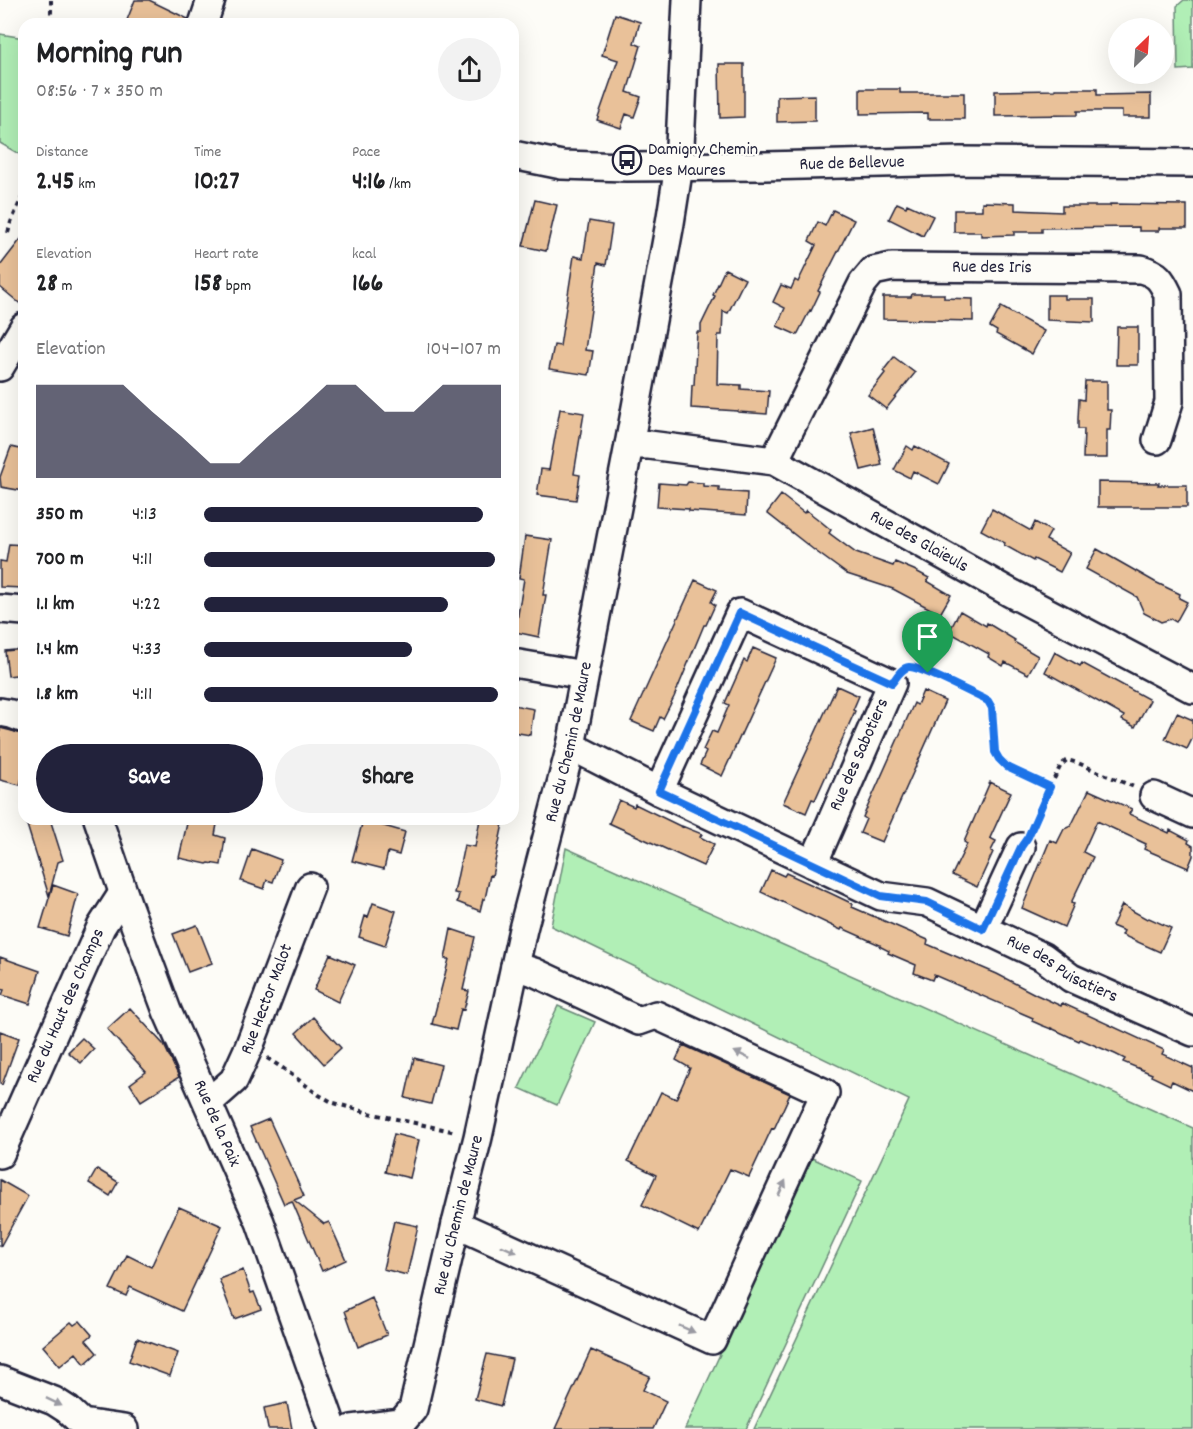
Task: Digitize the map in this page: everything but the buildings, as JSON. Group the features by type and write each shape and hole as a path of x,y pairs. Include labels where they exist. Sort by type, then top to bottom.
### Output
{"street":[{"path":"205,18 211,0"},
{"name":"Rue du Chemin de Maure","path":"352,1429 401,1426 413,1409 478,1137 523,929 571,746 629,445 679,166 687,0"},
{"name":"Rue de Bellevue","path":"519,156 562,165 626,167 960,161 1193,163"},
{"name":"Rue des Iris","path":"774,461 863,283 873,271 892,267 1141,269 1151,272 1162,280 1168,294 1169,402 1157,440"},
{"path":"0,367 18,337"},
{"name":"Rue des Glaïeuls","path":"629,445 649,445 774,461 1010,592 1193,689"},
{"path":"0,609 18,610"},
{"name":"Rue des Sabotiers","path":"659,791 740,613 892,683 813,864"},
{"path":"519,664 584,675"},
{"path":"0,712 18,717"},
{"name":"Rue des Puisatiers","path":"571,746 659,791 881,896 927,902 1043,957 1071,978 1193,1032"},
{"path":"1154,796 1193,814"},
{"name":"Rue de la Paix","path":"100,825 167,1011 260,1222 333,1429"},
{"path":"983,929 1021,847"},
{"name":"Rue Hector Malot","path":"208,1103 234,1080 249,1047 310,887"},
{"name":"Rue du Haut des Champs","path":"0,1154 101,927 123,893"},
{"path":"456,1224 712,1340 825,1093 656,1015 639,1021 534,972 515,966"},
{"path":"0,1380 54,1401 68,1410 80,1426 124,1429"}],"path":[{"path":"51,0 51,18"},
{"path":"8,233 18,208"},
{"path":"892,683 901,671 910,667 988,701 992,708 995,752 999,759 1007,767 1050,787"},
{"path":"1021,847 1028,837 1061,765 1067,760 1154,796"},
{"path":"249,1047 334,1103 478,1137"}],"green space":[{"path":"1184,0 1193,0 1193,69 1178,70 1177,6"},
{"path":"0,34 18,37 18,154 0,143"},
{"path":"566,848 1193,1128 1193,1429 754,1429 909,1100 551,926"},
{"path":"558,1006 595,1022 557,1105 519,1088"},
{"path":"812,1158 862,1181 746,1429 685,1429"}],"place":[{"name":"Damigny Chemin Des Maures","path":"627,160"}],"route":[{"path":"740,613 892,683 906,668 915,668 928,673 988,701 992,708 995,752 999,759 1007,767 1050,787 983,929 927,902 881,896 659,791 740,613"}]}
